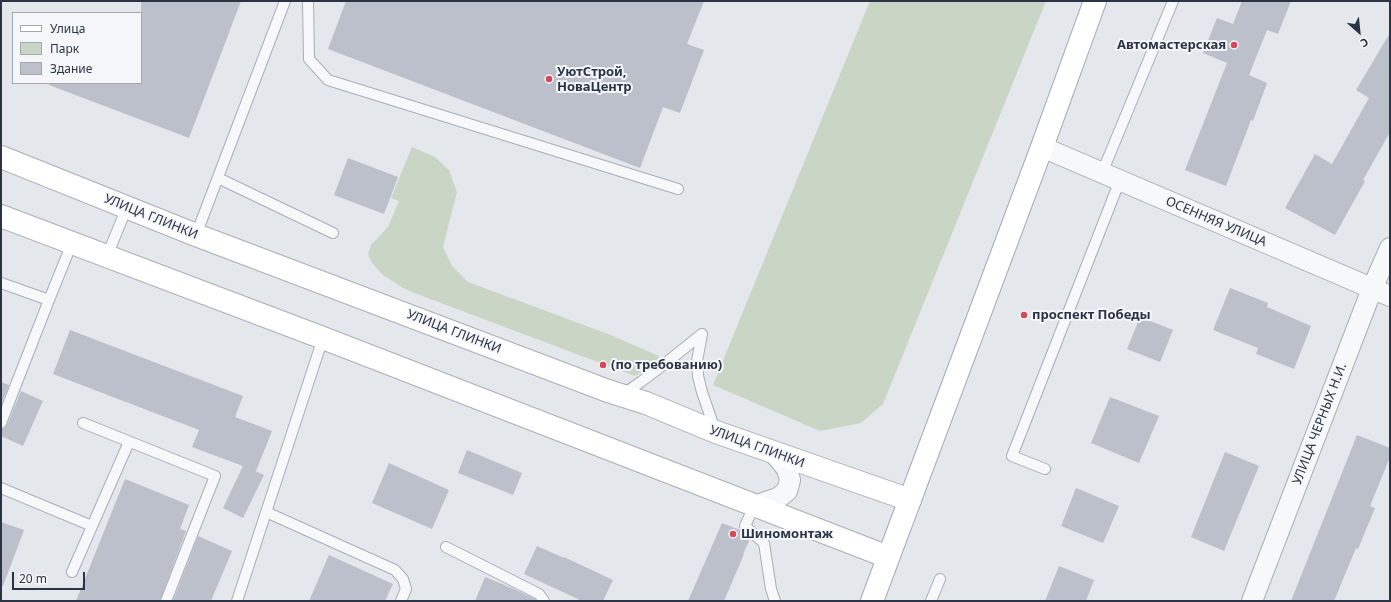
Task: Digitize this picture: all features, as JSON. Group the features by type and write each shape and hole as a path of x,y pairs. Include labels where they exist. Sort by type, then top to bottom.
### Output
{"main road":[{"path":"872,601 1095,1"},
{"name":"УЛИЦА ГЛИНКИ","path":"1,158 196,234 646,403 716,432 910,500"},
{"path":"1,216 323,338 888,558"}],"street":[{"name":"ОСЕННЯЯ УЛИЦА","path":"1042,147 1390,296"},
{"name":"УЛИЦА ЧЕРНЫХ Н.И.","path":"1252,601 1372,289 1390,248"},
{"path":"754,506 778,498 787,491 790,480 787,469 774,453"}],"lane":[{"path":"196,234 285,1"},
{"path":"308,1 309,59 328,80 678,189"},
{"path":"1045,469 1012,456 1173,1"},
{"path":"218,178 333,233"},
{"path":"107,256 127,207"},
{"path":"1,423 72,243"},
{"path":"1,283 49,300"},
{"path":"608,390 625,393 702,334 697,361 698,376 716,432"},
{"path":"237,601 323,338"},
{"path":"83,424 215,476 166,601"},
{"path":"72,572 129,442"},
{"path":"1,488 92,526"},
{"path":"754,506 745,526 764,543 771,589 775,601"},
{"path":"266,512 395,570 403,579 406,589 401,601"},
{"path":"446,547 539,594 544,601"},
{"path":"931,601 940,579"}],"green space":[{"path":"870,1 1046,1 883,404 861,423 820,431 713,385"},
{"path":"412,147 435,157 449,170 457,192 443,247 452,266 468,282 608,334 659,356 655,363 635,376 417,294 403,288 383,275 372,263 368,254 371,245 388,227 399,201 391,198"}],"building":[{"path":"141,1 241,1 189,138 49,85 142,84"},
{"name":"УютСтрой, НоваЦентр","path":"346,1 704,1 687,44 704,50 680,113 663,107 640,168 328,49"},
{"path":"1242,1 1291,1 1278,34 1267,30 1249,75 1267,83 1226,186 1185,170 1227,63 1203,53 1217,18 1233,24"},
{"path":"1390,33 1390,132 1363,180 1365,181 1335,235 1285,208 1315,154 1332,164 1369,98 1356,90"},
{"path":"348,158 398,177 384,214 334,195"},
{"path":"1230,288 1268,303 1267,307 1311,326 1294,369 1256,354 1258,348 1213,330"},
{"path":"1140,317 1173,330 1160,362 1127,349"},
{"path":"70,330 243,396 235,417 272,431 256,471 253,470 264,475 243,518 223,508 243,466 192,447 199,430 53,374"},
{"path":"1,382 9,385 1,405"},
{"path":"21,391 43,401 23,446 1,436 1,429 5,428 7,425"},
{"path":"1110,397 1159,416 1139,463 1091,443"},
{"path":"1357,435 1390,448 1390,457 1370,506 1375,508 1358,549 1356,548 1334,601 1291,601"},
{"path":"467,450 522,473 513,495 458,473"},
{"path":"1225,452 1259,466 1224,551 1191,537"},
{"path":"389,463 449,490 432,529 372,503"},
{"path":"125,479 189,505 180,529 186,531 160,601 76,601"},
{"path":"1076,488 1119,506 1103,543 1061,526"},
{"path":"1,522 24,530 3,586 1,586"},
{"path":"722,523 740,530 750,539 724,601 688,601"},
{"path":"198,536 232,551 211,601 173,601"},
{"path":"537,546 613,580 603,601 582,601 524,574"},
{"path":"329,555 393,584 385,601 309,601"},
{"path":"1059,566 1094,580 1086,601 1045,601"},
{"path":"485,577 512,588 535,599 536,601 475,601"}],"place":[{"name":"Автомастерская","path":"1234,45"},
{"name":"УютСтрой, НоваЦентр","path":"549,79"},
{"name":"проспект Победы","path":"1024,315"},
{"name":"(по требованию)","path":"603,365"},
{"name":"Шиномонтаж","path":"733,534"}]}
